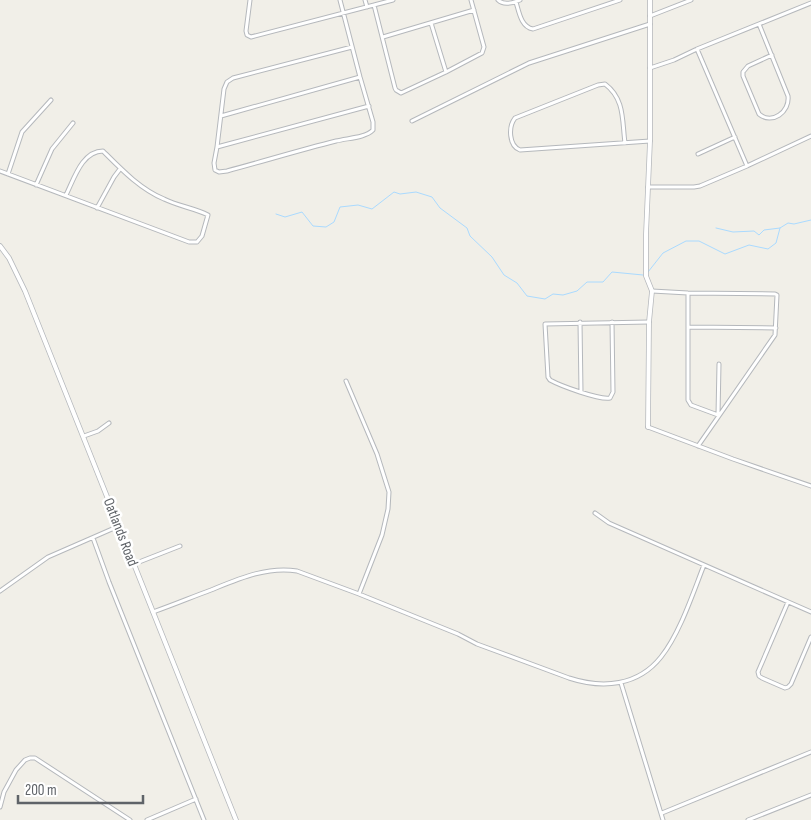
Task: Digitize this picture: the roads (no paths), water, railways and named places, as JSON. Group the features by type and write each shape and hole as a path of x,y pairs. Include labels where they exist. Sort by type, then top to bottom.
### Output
{"street":[{"path":"252,0 246,31 247,35 251,37 393,0"},
{"path":"340,0 369,106 374,127 372,132 223,172 217,171 214,168 224,89 227,82 352,47"},
{"path":"365,0 367,7"},
{"path":"374,5 395,88 401,93 481,54 484,47 471,0"},
{"path":"498,0 505,4 520,0"},
{"path":"516,2 525,25 533,29 620,0"},
{"path":"650,0 650,141 646,276 652,291 648,427 811,486"},
{"path":"650,16 691,0"},
{"path":"650,68 674,60 811,3"},
{"path":"382,37 474,10"},
{"path":"430,23 446,72"},
{"path":"412,121 528,63 650,24"},
{"path":"759,24 772,55 788,96 789,101 784,111 768,119 759,114 743,72 748,66 772,55"},
{"path":"697,49 747,166"},
{"path":"221,116 360,77"},
{"path":"625,143 621,104 608,86 602,84 516,118 511,130 514,147 520,150 625,143 650,141"},
{"path":"8,174 22,132 50,100"},
{"path":"218,147 369,106"},
{"path":"36,185 52,149 73,123"},
{"path":"648,187 700,186 811,136"},
{"path":"698,154 735,137"},
{"path":"0,171 189,242 196,242 202,236 208,215 199,210 163,199 141,186 120,169 103,151 96,151 82,163 66,195"},
{"path":"97,208 120,169"},
{"name":"Oatlands Road","path":"0,246 9,258 23,286 236,820"},
{"path":"652,291 776,294 777,296 774,338 698,446"},
{"path":"688,293 688,400 691,404 718,415"},
{"path":"612,322 612,394 610,398 607,399 581,392 550,380 548,377 545,324 580,322 612,322 650,322"},
{"path":"580,322 581,392"},
{"path":"688,327 776,328"},
{"path":"718,415 719,364"},
{"path":"346,381 378,454 389,492 388,509 382,535 360,594"},
{"path":"84,436 109,423"},
{"path":"595,513 618,527 811,612"},
{"path":"0,591 41,560 120,526"},
{"path":"93,538 204,820"},
{"path":"134,564 180,546"},
{"path":"153,612 248,576 267,571 297,571 360,594 458,634 477,644 582,682 608,685 621,683 642,673 661,657 672,641 682,620 704,565"},
{"path":"788,602 758,672 759,676 785,688 788,687 811,637"},
{"path":"621,683 663,820"},
{"path":"662,813 811,752"},
{"path":"0,807 4,792 16,770 25,760 34,758 130,820"},
{"path":"748,820 811,795"},
{"path":"147,820 196,800"}],"waterway":[{"path":"276,214 285,217 302,212 313,226 326,227 334,222 340,207 358,205 372,209 394,192 400,194 416,192 432,197 440,208 467,228 470,236 492,257 504,275 517,283 527,296 545,299 553,294 563,295 577,291 587,282 603,282 612,272 643,275"},
{"path":"716,228 733,232 754,231 759,235 764,230 780,228 788,223 794,224 811,220"},
{"path":"648,272 663,253 686,241 699,241 725,254 749,245 768,249 776,243 780,228"}]}
